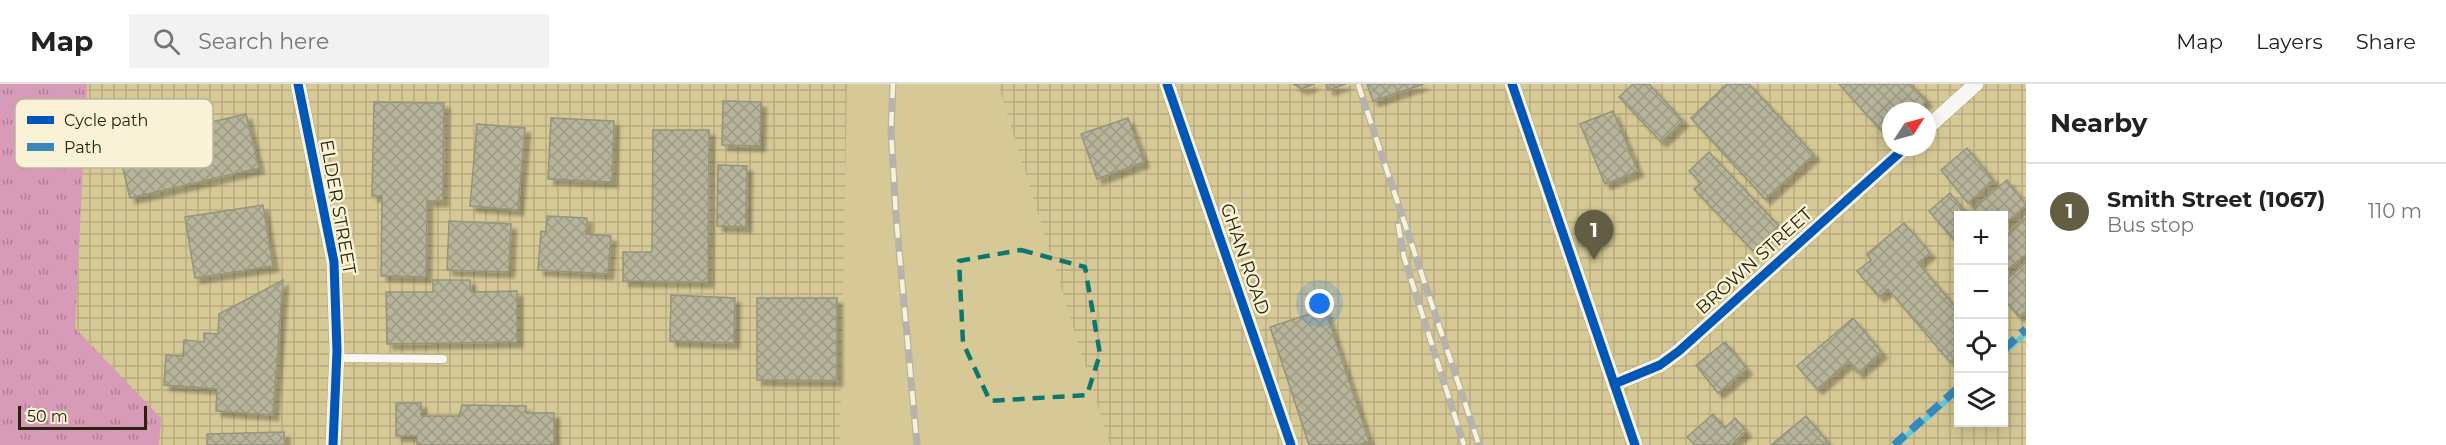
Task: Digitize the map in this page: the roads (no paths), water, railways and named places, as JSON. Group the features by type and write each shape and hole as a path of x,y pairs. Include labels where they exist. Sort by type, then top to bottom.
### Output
{"street":[{"name":"ELDER STREET","path":"298,84 334,262 337,358 333,445"},
{"name":"GHAN ROAD","path":"1167,84 1292,445"},
{"path":"1512,84 1635,445"},
{"path":"1936,120 1976,84"},
{"name":"BROWN STREET","path":"1614,384 1660,365 1679,351 1896,156"}],"lane":[{"path":"337,358 443,359"}],"waterway":[{"path":"2008,349 2026,333"},
{"path":"1896,445 1954,394"}],"railway":[{"path":"893,84 891,131 896,216 917,445"},
{"path":"1358,84 1479,445"},
{"path":"1398,224 1404,257 1464,445"}],"place":[{"name":"Smith Street (1067)","path":"1594,260"}]}
